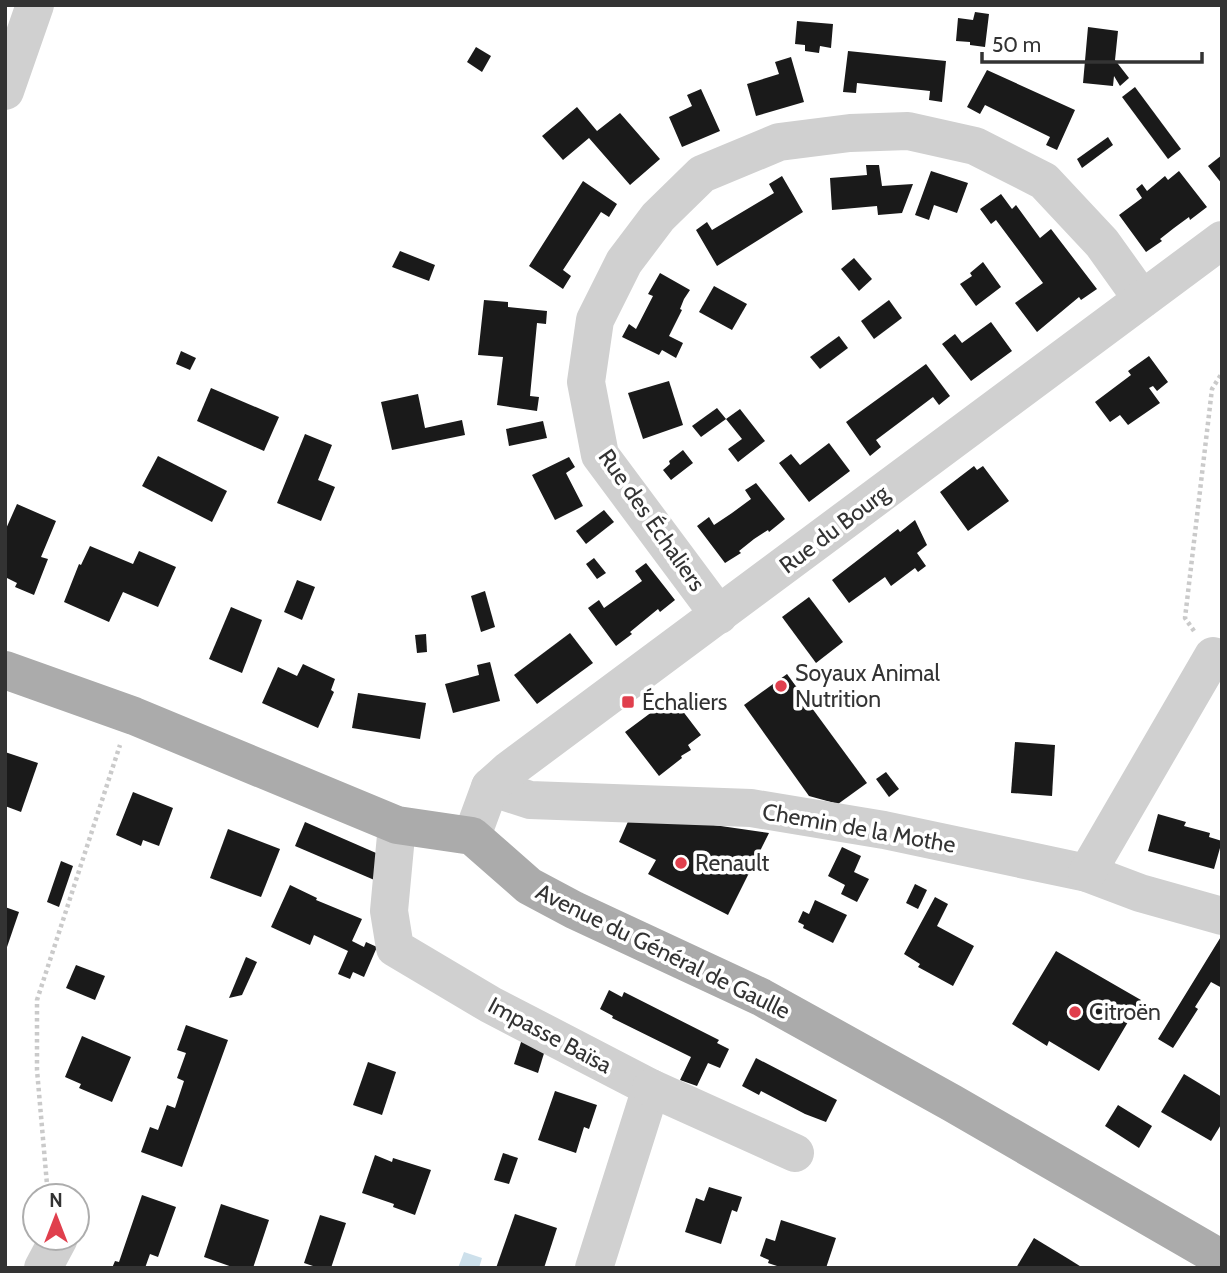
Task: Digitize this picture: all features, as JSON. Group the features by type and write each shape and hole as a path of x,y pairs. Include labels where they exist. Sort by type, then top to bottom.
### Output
{"main road":[{"path":"5,670 134,716 397,825 472,836"},
{"name":"Avenue du Général de Gaulle","path":"472,836 529,886 574,910 761,997 952,1103 1222,1259"}],"street":[{"path":"5,91 35,5"},
{"name":"Rue des Échaliers","path":"719,615 600,455 586,382 596,320 624,262 658,217 702,174 779,142 850,133 908,131 975,146 1044,181 1102,243 1142,299"},
{"name":"Rue du Bourg","path":"472,836 490,787 509,770 1222,240"},
{"path":"1087,873 1213,656"},
{"name":"Chemin de la Mothe","path":"490,787 530,800 751,808 884,831 1087,873 1140,893 1222,916"},
{"name":"Impasse Baïsa","path":"397,825 389,911 395,948 491,1005 651,1088"},
{"path":"594,1268 651,1088 795,1153"},
{"path":"43,1268 52,1252"}],"path":[{"path":"1213,656 1185,618 1212,388 1222,373"},
{"path":"47,1182 37,1070 37,999 118,749 134,716"}],"water":[{"path":"464,1252 482,1258 479,1268 458,1268"}],"building":[{"path":"975,12 989,14 985,47 956,41 958,18 973,20"},
{"path":"797,21 833,24 831,48 820,46 819,53 805,51 805,45 795,44"},
{"path":"1088,27 1118,31 1115,60 1129,78 1120,86 1114,76 1113,86 1083,83"},
{"path":"476,47 491,56 482,72 467,62"},
{"path":"848,51 946,61 942,102 929,100 930,91 857,83 856,93 843,92"},
{"path":"791,57 804,102 756,116 747,84 779,74 775,62"},
{"path":"987,70 1075,110 1057,150 1046,145 1050,137 985,105 980,114 967,107"},
{"path":"1135,87 1181,149 1168,159 1122,97"},
{"path":"701,89 720,131 682,147 669,117 692,106 687,95"},
{"path":"577,107 597,131 620,113 660,159 630,185 589,138 563,160 542,136"},
{"path":"1108,137 1113,145 1082,168 1077,159"},
{"path":"1222,155 1222,184 1208,166"},
{"path":"866,165 879,165 882,186 913,184 902,213 878,215 877,206 832,210 830,178 867,175"},
{"path":"931,171 968,183 957,213 934,205 929,220 915,215"},
{"path":"1179,171 1207,207 1174,228 1146,252 1119,215 1142,198 1136,189 1142,184 1147,191 1165,176 1168,180"},
{"path":"782,176 803,212 717,266 696,230 707,222 712,230 774,193 769,184"},
{"path":"583,181 617,204 609,217 601,212 563,270 571,276 563,289 529,266"},
{"path":"1001,194 1012,209 1016,205 1040,238 1051,229 1097,289 1081,300 1079,297 1037,332 1015,303 1043,283 996,220 991,224 980,209"},
{"path":"400,251 435,265 429,281 392,267"},
{"path":"854,258 872,279 859,291 841,269"},
{"path":"983,262 1001,287 976,306 960,284 972,276 970,273"},
{"path":"660,273 690,290 669,336 683,343 676,358 662,350 659,355 622,337 629,324 636,329 653,296 648,294"},
{"path":"714,286 747,304 732,330 699,312"},
{"path":"484,300 508,302 508,307 547,311 546,324 537,323 530,396 539,397 537,411 497,405 503,357 478,355"},
{"path":"889,300 902,318 874,339 861,321"},
{"path":"991,322 1012,351 971,381 942,344 955,334 962,343"},
{"path":"839,336 848,348 820,369 810,357"},
{"path":"181,351 196,358 190,370 176,364"},
{"path":"1149,356 1168,382 1157,391 1153,386 1149,388 1160,403 1128,425 1120,415 1110,422 1095,402 1131,375 1128,371"},
{"path":"926,364 950,396 939,405 933,397 876,440 881,447 870,456 846,422"},
{"path":"669,381 683,425 643,439 628,393"},
{"path":"211,388 279,417 264,451 197,421"},
{"path":"418,394 425,428 462,420 465,435 392,450 381,402"},
{"path":"717,408 726,419 701,437 692,426"},
{"path":"740,409 765,441 738,462 728,449 742,439 726,419"},
{"path":"543,421 547,438 509,446 506,429"},
{"path":"305,434 332,445 318,480 335,487 321,521 277,503"},
{"path":"829,443 850,471 809,502 779,463 791,454 800,465"},
{"path":"683,450 693,463 671,480 663,470 670,464 669,461"},
{"path":"158,456 227,491 212,522 142,486"},
{"path":"569,457 575,467 566,473 583,506 555,520 532,475"},
{"path":"974,466 977,470 983,466 1009,501 968,531 940,492"},
{"path":"756,483 785,519 769,532 768,530 754,539 739,551 741,553 725,563 697,526 709,517 714,525 732,513 751,499 745,490"},
{"path":"17,504 56,521 41,557 48,559 34,595 15,587 17,583 5,577 5,531"},
{"path":"604,510 614,522 586,544 576,531"},
{"path":"915,520 927,545 917,553 926,566 918,572 915,568 891,586 885,577 849,603 832,580 898,529 900,532"},
{"path":"90,546 133,564 139,551 176,567 158,607 123,592 109,622 64,602 79,564 81,565"},
{"path":"594,558 606,573 597,579 586,564"},
{"path":"646,563 675,600 660,612 658,609 616,646 588,608 599,600 604,608 642,581 635,571"},
{"path":"297,580 315,587 302,620 284,612"},
{"path":"485,591 495,627 481,632 471,596"},
{"path":"809,597 843,642 816,663 782,617"},
{"path":"231,607 262,620 242,673 209,659"},
{"path":"570,633 593,663 537,704 514,675"},
{"path":"426,634 427,652 417,653 415,635"},
{"path":"490,662 500,701 453,713 445,684 479,675 477,665"},
{"path":"303,664 335,679 331,690 334,692 318,728 262,703 278,667 297,676"},
{"path":"787,674 867,783 838,804 809,796 744,705"},
{"path":"358,693 426,703 420,739 352,728"},
{"path":"672,697 701,735 688,745 691,750 659,776 625,732"},
{"path":"1015,742 1055,745 1052,796 1011,793"},
{"path":"5,752 38,763 21,812 5,806"},
{"path":"886,772 899,789 889,797 876,779"},
{"path":"133,792 173,808 159,846 143,840 141,846 116,835"},
{"path":"1158,814 1186,822 1184,826 1210,833 1209,837 1222,841 1214,869 1148,851"},
{"path":"630,817 693,822 769,833 728,915 648,874 656,860 619,842"},
{"path":"305,822 383,856 379,882 295,846"},
{"path":"228,829 280,849 261,897 210,878"},
{"path":"842,847 861,856 854,872 869,879 857,902 841,894 845,885 828,876"},
{"path":"61,861 73,866 59,907 47,902"},
{"path":"915,884 927,890 918,909 906,903"},
{"path":"290,885 317,898 316,900 362,919 352,941 364,947 366,942 377,947 364,977 353,972 350,979 338,974 348,951 314,935 310,945 271,927"},
{"path":"935,897 948,904 937,926 974,946 953,986 918,967 920,964 904,954"},
{"path":"815,900 847,915 833,943 803,928 804,925 798,922 803,911 809,914"},
{"path":"5,907 19,912 6,950 5,950"},
{"path":"1222,935 1222,988 1211,982 1195,1007 1198,1009 1173,1048 1158,1039"},
{"path":"1056,951 1141,1000 1099,1071 1049,1041 1047,1046 1012,1024"},
{"path":"246,957 257,962 242,995 229,998"},
{"path":"76,965 105,976 95,1000 66,988"},
{"path":"609,990 622,997 624,992 719,1040 717,1043 729,1049 720,1068 708,1063 697,1086 680,1080 691,1057 612,1018 613,1016 600,1009"},
{"path":"186,1025 228,1040 182,1167 141,1152 150,1127 158,1130 167,1105 175,1108 184,1081 177,1078 186,1053 177,1050"},
{"path":"82,1036 131,1057 112,1102 79,1088 81,1084 65,1077"},
{"path":"523,1036 545,1050 538,1073 514,1064"},
{"path":"756,1058 837,1100 826,1122 761,1091 759,1095 742,1086"},
{"path":"368,1062 396,1072 382,1115 353,1105"},
{"path":"1184,1074 1222,1097 1222,1123 1211,1141 1161,1112"},
{"path":"555,1091 597,1105 589,1129 584,1127 576,1153 538,1140"},
{"path":"1118,1105 1152,1126 1139,1148 1105,1126"},
{"path":"503,1153 518,1158 509,1184 494,1180"},
{"path":"375,1155 392,1162 393,1158 431,1170 415,1215 393,1207 394,1204 362,1193"},
{"path":"709,1187 742,1197 737,1212 732,1210 721,1244 685,1232 696,1198 704,1201"},
{"path":"142,1195 176,1207 158,1257 150,1254 145,1268 112,1268 115,1261 119,1262"},
{"path":"221,1204 269,1220 253,1268 235,1268 204,1257"},
{"path":"515,1214 557,1228 544,1268 496,1268"},
{"path":"320,1215 346,1223 331,1268 319,1268 304,1263"},
{"path":"781,1220 836,1238 826,1268 783,1268 768,1263 769,1260 760,1256 766,1238 775,1241"},
{"path":"1034,1238 1067,1258 1083,1268 1016,1268"}],"place":[{"name":"Soyaux Animal Nutrition","path":"781,686"},
{"name":"Échaliers","path":"628,702"},
{"name":"Renault","path":"681,863"},
{"name":"Citroën","path":"1075,1012"}]}
